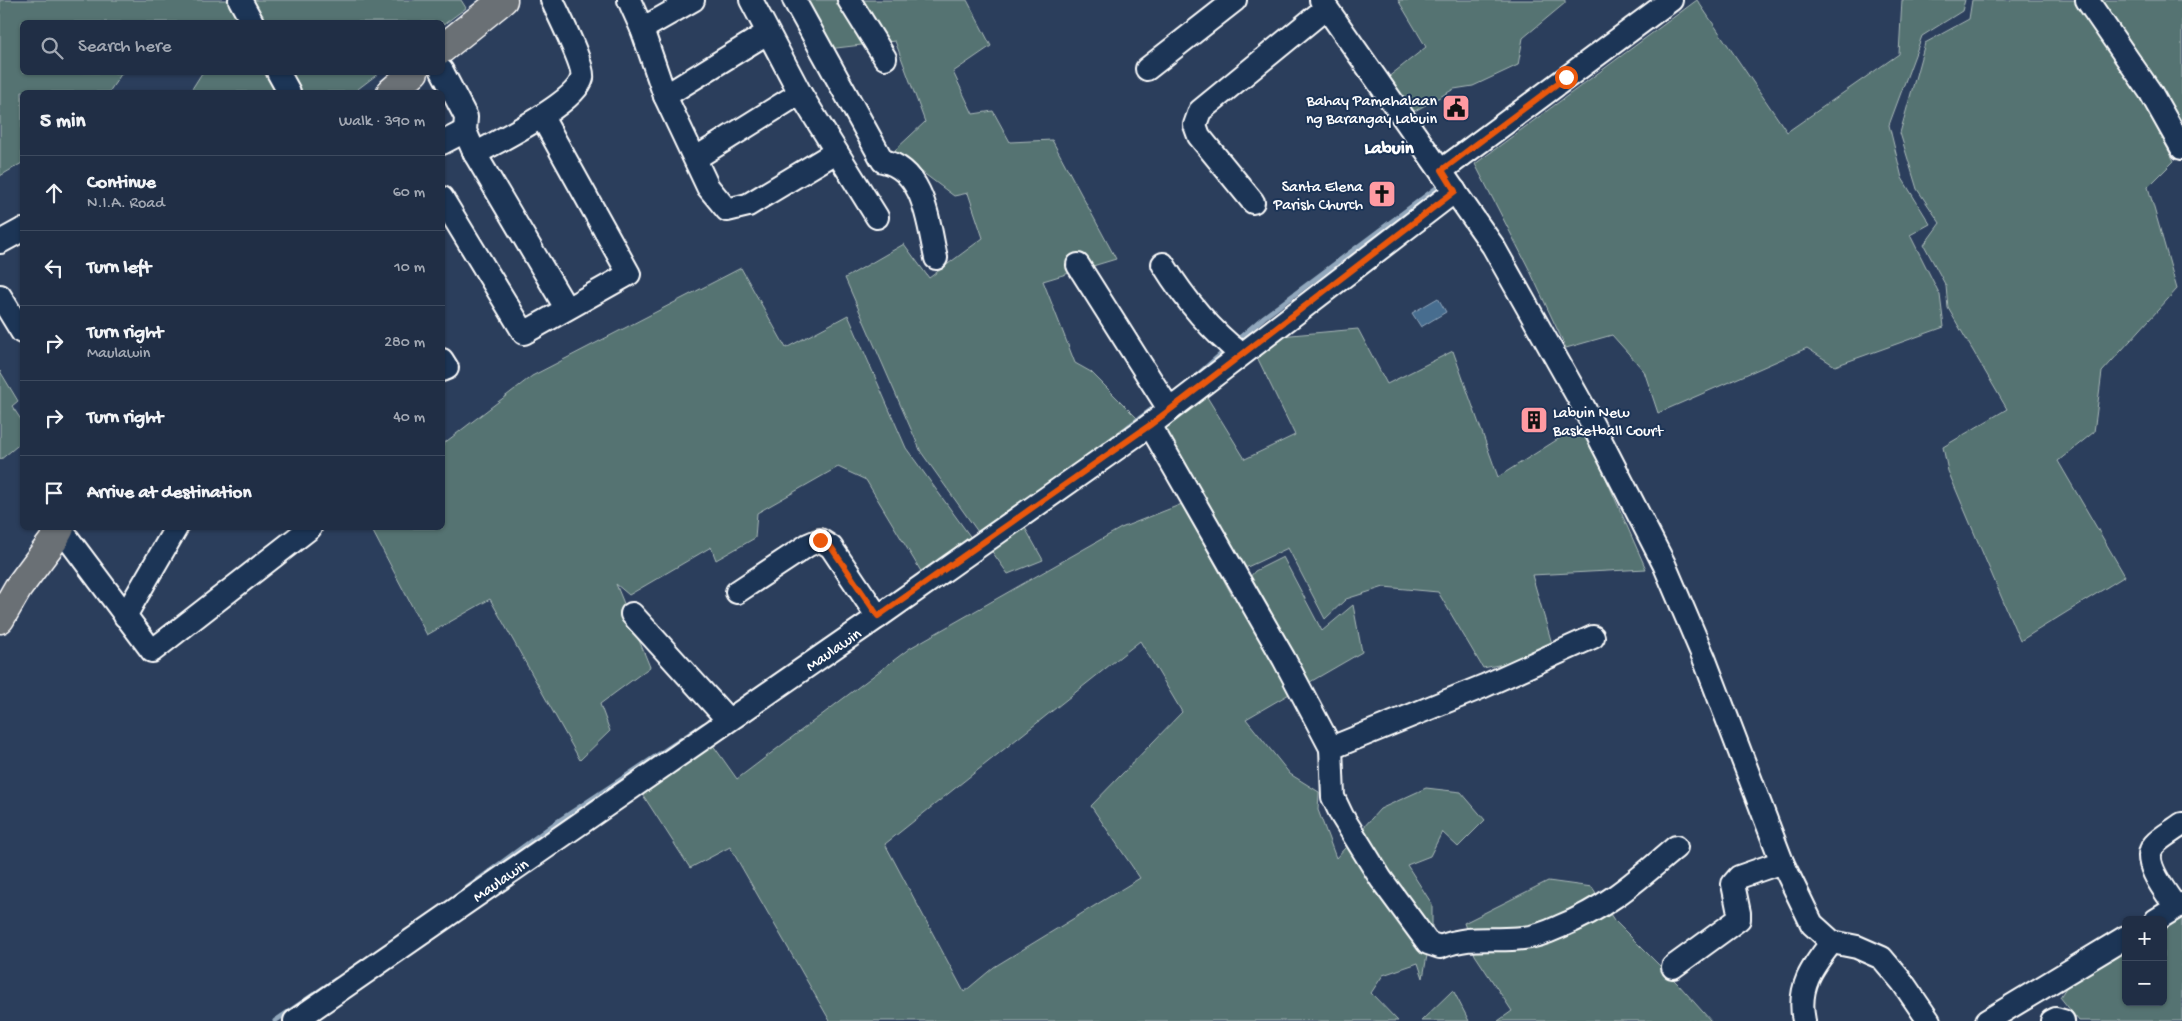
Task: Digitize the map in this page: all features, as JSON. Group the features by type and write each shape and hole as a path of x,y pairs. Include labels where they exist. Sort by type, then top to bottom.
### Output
{"main road":[{"path":"445,47 504,0"},
{"path":"393,90 411,75"},
{"path":"0,619 18,588 53,541 59,530"}],"street":[{"path":"240,0 251,20"},
{"path":"475,154 542,117 576,88 583,77 581,65 552,0"},
{"path":"629,0 642,29 666,96 708,187 727,210 748,205 836,152"},
{"path":"642,29 693,0"},
{"path":"751,0 800,93 877,218"},
{"path":"794,0 880,156 883,160 890,162 906,173 916,183 936,258"},
{"path":"849,0 885,58"},
{"path":"1147,69 1235,0"},
{"path":"1442,170 1671,0"},
{"path":"2087,0 2152,93 2182,148"},
{"path":"1254,202 1198,136 1195,126 1200,111 1324,4 1442,170 1493,246 1556,354 1664,564 1704,658 1782,862 1812,924 1832,942 1857,947 1882,958 1904,983 1929,1021"},
{"path":"666,96 768,33"},
{"path":"280,75 288,90"},
{"path":"444,75 466,117 465,131 475,154 566,308"},
{"path":"696,158 800,93"},
{"path":"445,203 524,333 630,274 542,117"},
{"path":"445,141 465,131"},
{"name":"Maulawin","path":"295,1021 1150,425 1455,191"},
{"path":"0,242 20,231"},
{"path":"1078,264 1169,409"},
{"path":"1163,264 1190,303 1223,340 1241,354"},
{"path":"0,296 20,325"},
{"path":"1150,425 1284,659 1331,748 1334,797 1342,816 1380,879 1428,943 1440,948 1458,940 1472,938 1523,938 1543,934 1582,918 1617,898 1676,848"},
{"path":"61,530 152,650 307,530"},
{"path":"125,616 175,530"},
{"path":"737,592 808,545 820,540 831,547 878,616"},
{"path":"632,614 728,720"},
{"path":"1331,748 1484,686 1592,637"},
{"path":"2163,916 2179,906 2156,877 2150,859 2151,852 2154,846 2182,824"},
{"path":"1673,967 1739,919 1740,913 1733,884 1738,877 1782,862"},
{"path":"1987,1021 2122,940"},
{"path":"1804,1021 1801,1006 1810,969 1832,942"},
{"path":"2052,1021 2056,1019 2063,1021"}],"green space":[{"path":"0,0 461,0 466,8 445,24 445,20 20,20 20,75 121,75 110,90 20,90 20,164 0,176"},
{"path":"812,0 967,0 991,46 953,72 973,114 993,111 1010,142 1052,140 1116,259 1043,281 1075,363 1091,372 1137,418 1014,508 1043,560 1008,574 921,452 845,278 904,244 929,278 983,238 968,193 954,196 894,151 925,122 895,41 828,49 809,3"},
{"path":"1398,0 1565,0 1565,3 1523,38 1518,65 1473,86 1454,89 1413,112 1387,78 1426,47"},
{"path":"1697,0 1787,132 1899,54 1902,0 1965,0 1962,11 1922,36 1889,125 1902,178 1930,224 1910,235 1940,295 1944,327 1835,366 1807,348 1658,413 1644,371 1612,335 1566,348 1530,271 1475,164"},
{"path":"1972,0 2078,0 2125,67 2174,161 2148,187 2177,289 2102,372 2094,432 2058,461 2125,576 2020,641 1948,471 1943,447 2007,409 1948,308 1946,286 1924,245 1940,223 1917,189 1900,133 1925,43 1969,19"},
{"path":"2098,0 2182,0 2182,131"},
{"path":"201,75 376,75 357,90 191,90"},
{"path":"741,268 786,348 848,315 906,448 972,539 922,573 866,480 838,467 757,513 755,538 716,560 711,547 629,595 616,584 650,667 600,704 610,731 580,760 490,599 427,635 372,530 445,530 445,442 532,376"},
{"path":"1358,329 1387,384 1453,351 1498,477 1582,424 1646,569 1532,575 1555,654 1483,668 1438,592 1384,587 1346,599 1325,619 1288,548 1243,569 1163,428 1207,397 1245,459 1295,435 1257,357 1280,336"},
{"path":"0,371 18,401 12,406 20,418 20,444 0,460"},
{"path":"1182,504 1233,597 1255,571 1283,557 1322,631 1353,605 1362,652 1246,719 1290,774 1319,792 1318,810 1336,858 1380,809 1426,788 1461,792 1485,820 1458,847 1442,832 1430,856 1407,865 1432,904 1432,927 1423,978 1418,963 1383,975 1371,993 1398,1021 830,1021 730,847 690,868 641,792 710,741 737,779 910,648 1121,528","holes":["1140,641 1182,712 1091,806 1140,878 994,967 964,992 885,844"]},
{"path":"1548,881 1592,887 1614,920 1678,984 1711,1021 1498,1021 1512,1011 1475,955 1464,923"},
{"path":"2182,912 2182,1021 2079,1021 2060,997 2069,983 2122,950 2122,1006 2167,1006 2167,921"},
{"path":"1453,990 1469,1021 1421,1021"}],"water":[{"path":"1438,298 1446,312 1421,327 1412,313"}],"waterway":[{"path":"1235,342 1264,317 1443,183"},
{"path":"1194,378 1227,349"},
{"path":"1128,427 1159,404"},
{"path":"455,897 557,822 703,725"},
{"path":"275,1021 335,980"}],"place":[{"name":"Bahay Pamahalaan ng Barangay Labuin","path":"1456,108"},
{"name":"Santa Elena Parish Church","path":"1382,194"},
{"name":"Labuin New Basketball Court","path":"1534,420"}],"district":[{"name":"Labuin","path":"1389,146"}],"route":[{"path":"820,540 831,547 878,616 1150,425 1455,191 1442,170 1566,77"}]}
